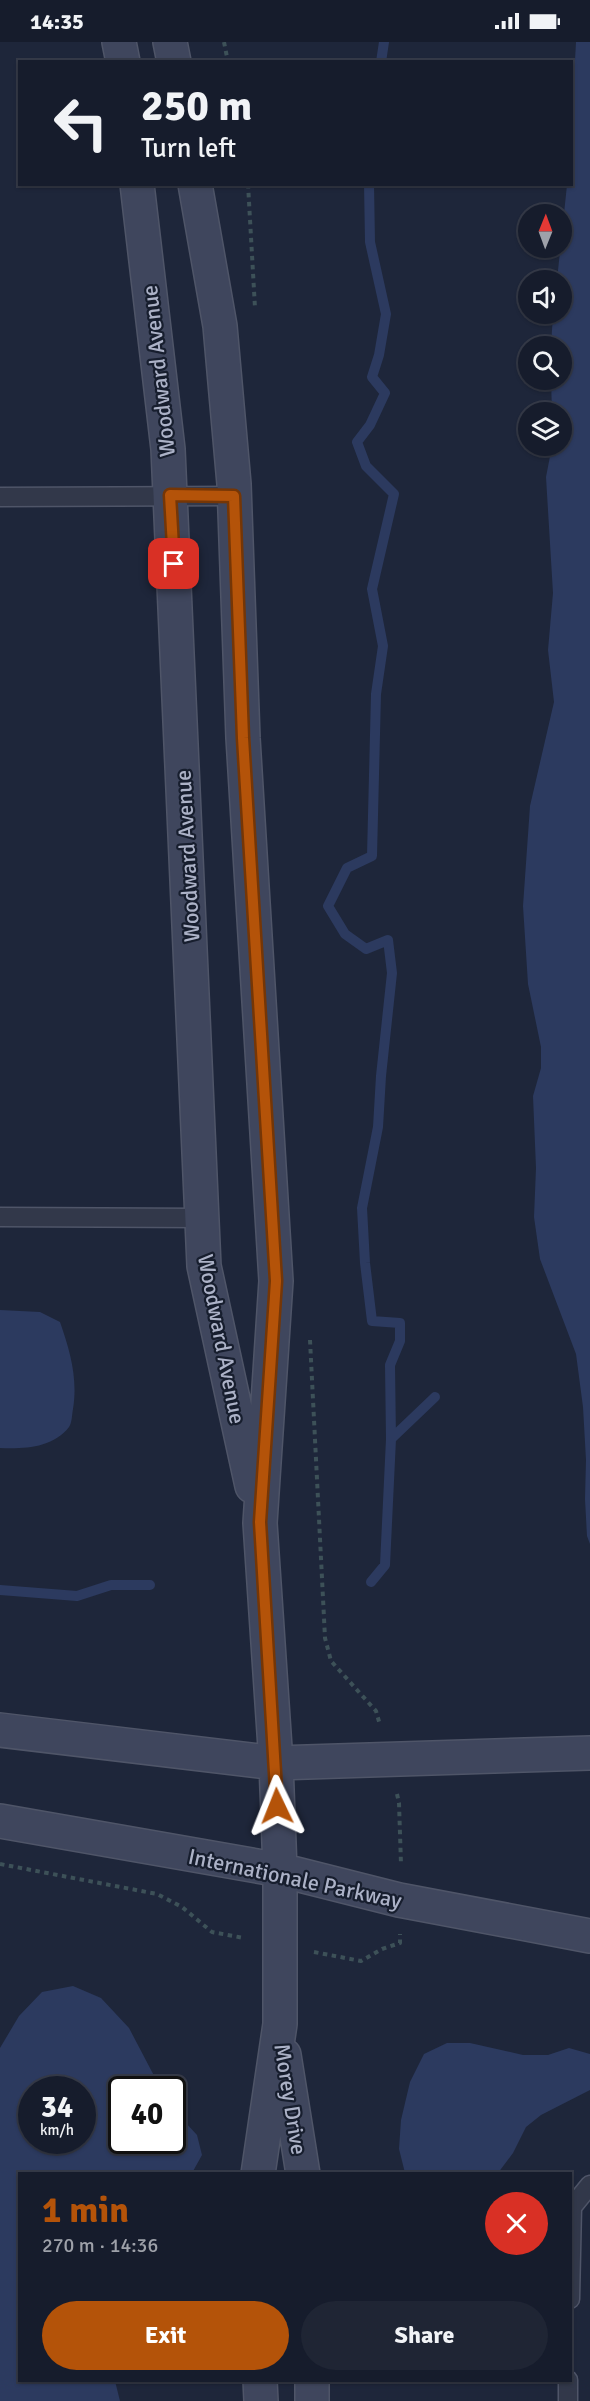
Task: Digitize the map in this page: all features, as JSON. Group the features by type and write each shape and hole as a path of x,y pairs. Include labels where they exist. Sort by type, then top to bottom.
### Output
{"street":[{"path":"119,42 123,60"},
{"path":"170,42 174,60"},
{"name":"Woodward Avenue","path":"137,186 168,448 204,1266 260,1522"},
{"name":"Woodward Avenue","path":"195,186 220,326 234,496 244,749 276,1281 260,1522 276,1763 280,1870"},
{"path":"0,1730 276,1763 590,1753"},
{"name":"Internationale Parkway","path":"0,1821 280,1870 399,1900 590,1935"},
{"name":"Morey Drive","path":"258,2172 280,2024 280,1870"},
{"name":"Morey Drive","path":"280,2024 303,2172"},
{"path":"260,2382 261,2401"},
{"path":"312,2382 312,2401"}],"lane":[{"path":"0,497 234,496"},
{"path":"0,1217 203,1218"},
{"path":"572,2207 590,2185"},
{"path":"568,2382 568,2401"}],"path":[{"path":"224,42 228,60"},
{"path":"399,1803 402,1853"},
{"path":"0,1864 157,1894 182,1907 212,1932"},
{"path":"361,1962 382,1949 400,1943 400,1934"}],"water":[{"path":"576,42 590,42 590,1544 587,1536 585,1499 586,1460 583,1407 576,1354 540,1259 534,1217 536,1168 533,1096 541,1068 541,1047 528,984 523,906 530,806 554,702 548,650 553,593 546,477 550,456 572,456 572,402 552,402 551,390 572,390 572,336 552,336 552,324 572,324 572,270 558,270 559,258 572,258 572,204 565,204 567,186 573,186 573,98"},
{"path":"0,1310 40,1312 60,1322 67,1343 74,1386 71,1421 62,1434 38,1446 0,1448"},
{"path":"73,1986 101,1998 129,2028 154,2076 108,2076 108,2154 186,2154 186,2123 197,2135 202,2155 193,2172 18,2172 18,2382 115,2382 120,2401 0,2401 0,2048 19,2016 42,1992"},
{"path":"447,2043 470,2043 523,2055 548,2055 569,2048 590,2054 590,2090 541,2115 526,2127 513,2153 499,2172 405,2172 399,2149 401,2120 410,2082 424,2054"}],"waterway":[{"path":"381,60 384,42"},
{"path":"369,186 370,242 386,314 379,355 372,377 385,393 370,425 357,442 366,466 394,494 372,589 383,646 376,694 372,856 347,868 328,906 345,934 366,949 388,940 392,973 378,1127 362,1208 365,1263 372,1321 400,1323 400,1341 390,1365 391,1439"},
{"path":"371,1582 385,1565 391,1439 435,1397"},
{"path":"0,1590 77,1596 111,1585 150,1585"}],"route":[{"path":"174,564 170,495 234,496 243,738 276,1281 260,1522 277,1806"}]}
